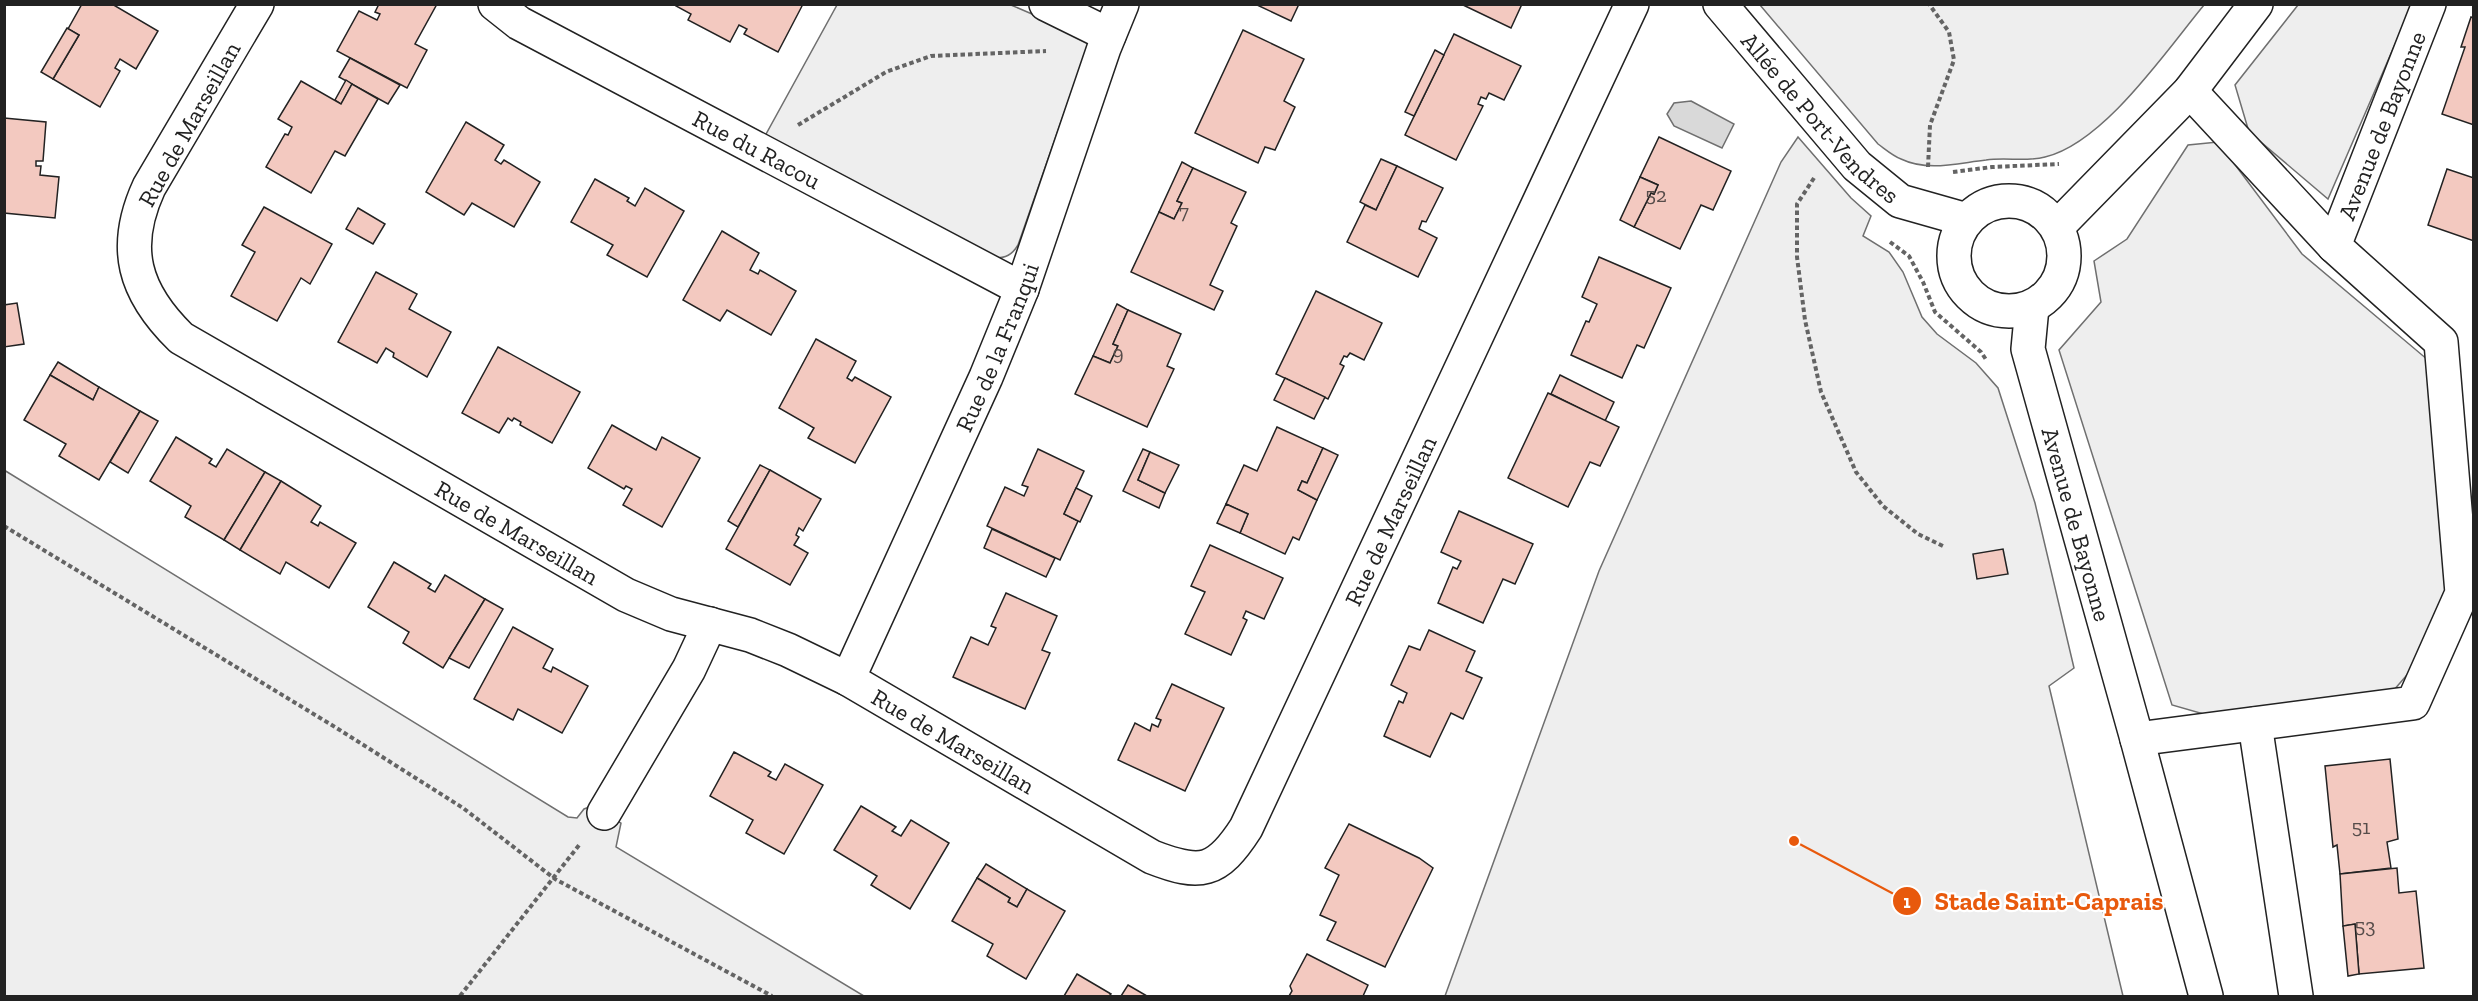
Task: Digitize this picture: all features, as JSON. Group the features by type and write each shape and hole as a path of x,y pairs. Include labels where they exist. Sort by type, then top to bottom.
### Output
{"street":[{"name":"Rue de Marseillan","path":"256,4 149,187 139,210 134,239 135,262 140,283 149,301 181,338 616,589 671,614 750,635 788,650 848,679 1152,857 1174,866 1195,869 1213,865 1231,851 1245,828 1632,4"},
{"name":"Rue du Racou","path":"495,4 526,27 1022,289"},
{"path":"1046,4 1107,42"},
{"name":"Rue de la Franqui","path":"848,679 986,377 1022,289 1122,4"},
{"name":"Allée de Port-Vendres","path":"1720,4 1857,166 1900,201 1967,220"},
{"path":"2058,227 2190,91 2256,4"},
{"name":"Avenue de Bayonne","path":"2334,246 2429,4"},
{"name":"Avenue de Bayonne","path":"2137,739 2413,703 2462,593 2441,342 2334,246 2190,91"},
{"path":"2004,200 2024,202 2043,211 2058,227 2065,249 2063,273 2051,294 2032,307 2011,312 1990,309 1972,297 1959,280 1954,259 1956,238 1967,220 1984,207 2004,200"},
{"name":"Avenue de Bayonne","path":"2032,307 2028,349 2206,996"},
{"path":"604,813 689,669 710,624"},
{"path":"2255,724 2296,996"}],"path":[{"path":"1928,173 1930,125 1954,60 1949,32 1929,4"},
{"path":"759,149 886,72 931,56 1107,42"},
{"path":"1837,142 1797,204 1797,257 1805,320 1821,392 1856,472 1883,506 1918,534 1946,547"},
{"path":"1948,172 1992,167 2059,165 2068,158"},
{"path":"4,526 464,808 555,879 772,996"},
{"path":"460,996 555,879 604,813"}],"shaded area":[{"path":"837,5 1011,5 1090,39 1018,245 1011,254 994,258 765,136"},
{"path":"1760,5 2204,5 2153,70 2111,115 2089,134 2067,148 2038,158 1993,159 1932,166 1901,159 1878,144"},
{"path":"2298,5 2412,5 2328,199 2249,132 2235,85"},
{"path":"1691,101 1734,124 1722,148 1674,126 1667,114 1674,103"},
{"path":"1798,137 1851,198 1871,216 1863,236 1889,252 1903,272 1922,317 1937,334 1976,363 1998,388 2035,503 2074,668 2049,686 2123,996 1445,996 1599,571 1781,162"},
{"path":"2218,142 2302,254 2428,360 2445,590 2413,668 2393,691 2207,715 2172,705 2059,350 2101,302 2094,261 2127,239 2188,145"},
{"path":"4,470 568,817 577,818 584,809 592,806 621,823 616,847 864,996 5,996"}],"building":[{"path":"82,4 112,4 158,31 136,69 120,59 115,68 120,71 100,107 53,79 79,35 68,29"},
{"path":"379,4 437,4 415,44 427,50 407,88 337,51 359,11 377,20 380,14 375,12"},
{"path":"677,4 800,4 802,6 778,52 744,34 747,29 739,25 730,42 688,20 691,14 676,6"},
{"path":"1255,4 1299,4 1291,21"},
{"path":"1461,4 1522,4 1511,28"},
{"path":"2471,17 2474,18 2474,125 2442,114 2465,47 2461,47"},
{"path":"67,28 79,35 53,79 41,72"},
{"path":"1243,30 1304,59 1284,101 1295,107 1275,150 1265,147 1258,163 1195,133"},
{"path":"1454,34 1521,66 1504,100 1489,93 1486,99 1481,97 1478,104 1483,106 1456,160 1405,135"},
{"path":"1435,50 1444,55 1414,116 1405,112"},
{"path":"350,58 400,85 388,104 339,77"},
{"path":"346,80 352,84 341,104 335,100"},
{"path":"301,81 341,104 352,84 378,99 345,156 335,151 311,193 266,167 285,134 288,135 292,127 278,119"},
{"path":"4,118 46,122 43,161 36,161 36,166 41,166 40,175 59,177 55,218 4,213"},
{"path":"466,122 504,145 495,160 501,164 504,160 540,182 514,227 472,203 464,215 426,192"},
{"path":"1659,137 1731,171 1713,210 1701,205 1680,249 1634,227 1651,193 1654,194 1658,185 1640,177"},
{"path":"1381,159 1397,166 1376,210 1360,202"},
{"path":"1182,162 1193,168 1177,201 1182,203 1174,219 1159,212"},
{"path":"1397,166 1443,188 1426,222 1422,221 1419,229 1437,238 1418,277 1347,242 1365,205 1376,210"},
{"path":"1193,168 1246,192 1231,223 1237,226 1210,285 1223,291 1214,310 1131,272 1159,212 1174,219 1182,203 1177,201"},
{"path":"2447,169 2474,178 2474,241 2428,225"},
{"path":"1640,177 1658,185 1654,194 1651,193 1634,227 1620,220"},
{"path":"595,179 629,198 627,201 635,206 645,188 684,211 647,277 607,255 613,245 571,222"},
{"path":"264,207 332,244 310,284 301,278 277,321 231,296 255,252 242,245"},
{"path":"358,208 385,224 373,244 346,229"},
{"path":"722,231 759,253 750,270 758,274 760,270 796,291 771,335 727,310 720,321 683,300"},
{"path":"1599,257 1671,288 1644,348 1637,345 1622,378 1571,355 1586,321 1589,322 1597,304 1582,297"},
{"path":"376,272 417,294 409,309 451,332 427,377 393,357 394,353 386,348 377,363 338,342"},
{"path":"1316,291 1382,323 1364,360 1350,353 1347,357 1344,356 1340,364 1344,366 1328,399 1276,374"},
{"path":"17,303 24,344 4,347 4,305"},
{"path":"1117,304 1128,310 1113,344 1118,346 1110,363 1093,356"},
{"path":"1128,310 1181,334 1167,366 1174,369 1147,427 1075,394 1093,356 1110,363 1118,346 1113,344"},
{"path":"816,339 856,361 847,378 852,381 855,377 891,397 855,463 808,438 814,428 779,408"},
{"path":"498,347 580,392 552,443 520,425 521,422 514,418 512,421 508,418 499,433 462,413"},
{"path":"58,362 99,387 93,400 50,375"},
{"path":"50,375 93,400 99,387 140,411 99,480 59,456 66,444 24,420"},
{"path":"1560,375 1614,402 1605,421 1551,394"},
{"path":"1285,378 1325,397 1314,419 1274,400"},
{"path":"1548,393 1619,427 1600,466 1590,462 1568,507 1508,478"},
{"path":"140,411 158,421 128,473 110,462"},
{"path":"612,425 656,450 662,437 700,458 662,527 623,505 632,489 626,486 624,489 588,468"},
{"path":"1277,427 1323,448 1307,483 1302,481 1298,490 1317,500 1299,540 1293,537 1285,554 1240,533 1248,514 1226,504 1244,465 1257,471"},
{"path":"176,437 212,459 209,463 216,467 227,449 265,472 224,540 185,517 191,506 150,481"},
{"path":"1323,448 1338,455 1317,500 1298,490 1302,481 1307,483"},
{"path":"1038,449 1084,471 1064,514 1078,521 1060,560 987,526 1005,487 1024,496 1028,487 1022,485"},
{"path":"1143,449 1150,452 1138,480 1165,493 1159,508 1123,491"},
{"path":"1150,452 1179,465 1165,493 1138,480"},
{"path":"760,465 770,470 738,527 728,521"},
{"path":"770,470 821,499 803,531 799,528 796,535 799,537 794,545 808,553 790,585 726,549"},
{"path":"265,472 281,481 240,550 224,540"},
{"path":"281,481 321,506 311,522 318,526 320,522 356,543 329,588 286,562 280,574 240,550"},
{"path":"1076,488 1092,496 1080,522 1064,514"},
{"path":"1226,504 1248,514 1240,533 1217,523"},
{"path":"1459,511 1533,544 1515,584 1503,579 1483,623 1438,603 1453,567 1457,569 1461,561 1441,552"},
{"path":"992,529 1055,558 1046,577 984,548"},
{"path":"1210,545 1283,578 1264,619 1246,611 1243,618 1247,620 1231,655 1185,634 1205,592 1191,586"},
{"path":"2003,549 2008,574 1977,579 1973,554"},
{"path":"394,562 431,584 428,588 435,592 445,575 485,599 443,668 403,643 409,632 368,607"},
{"path":"1006,593 1057,616 1042,650 1050,653 1025,709 953,677 971,637 988,645 996,628 991,626"},
{"path":"485,599 503,609 469,668 449,658"},
{"path":"513,627 553,649 543,668 551,672 553,667 588,686 562,733 518,709 513,720 474,699"},
{"path":"1429,630 1475,651 1466,671 1482,678 1463,719 1451,713 1430,757 1384,736 1399,701 1403,703 1407,693 1391,685 1409,646 1420,650"},
{"path":"1172,684 1224,708 1185,791 1118,760 1135,723 1150,731 1152,724 1158,727 1161,720 1156,718"},
{"path":"734,752 771,772 768,776 776,780 785,764 823,785 784,854 746,833 753,820 710,796"},
{"path":"2390,759 2398,839 2387,842 2391,868 2340,874 2337,845 2333,847 2325,766"},
{"path":"861,806 896,827 892,831 901,836 911,820 949,843 910,909 871,885 877,876 834,850"},
{"path":"1349,824 1419,858 1433,868 1385,967 1327,940 1336,922 1320,915 1339,875 1325,868"},
{"path":"986,864 1027,889 1017,907 1008,902 1010,898 977,878"},
{"path":"2397,868 2399,893 2416,891 2424,968 2359,974 2355,924 2343,926 2340,874"},
{"path":"977,878 1010,898 1008,902 1017,907 1027,889 1065,911 1026,979 987,956 993,944 952,921"},
{"path":"2355,924 2359,974 2348,976 2343,926"},
{"path":"1307,954 1368,985 1363,996 1289,996 1292,991 1290,986"},
{"path":"1077,974 1111,994 1109,996 1064,996"},
{"path":"1128,985 1147,996 1121,996"}],"place":[{"name":"Stade Saint-Caprais","path":"1794,841"}]}
